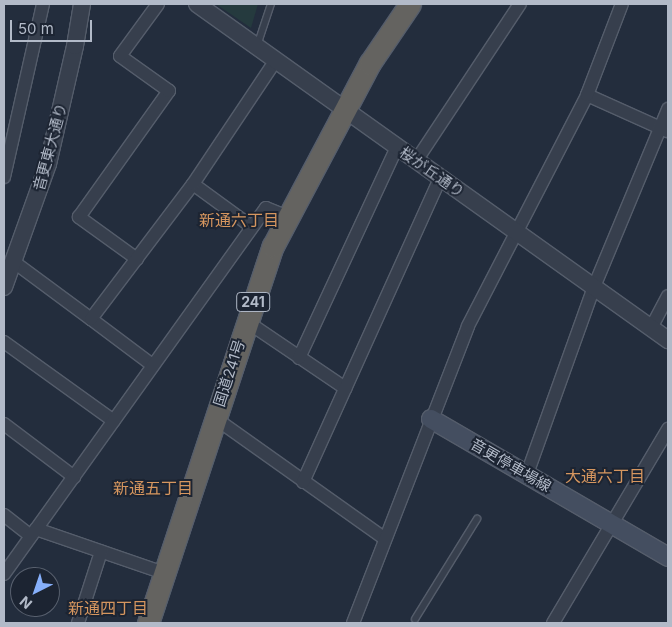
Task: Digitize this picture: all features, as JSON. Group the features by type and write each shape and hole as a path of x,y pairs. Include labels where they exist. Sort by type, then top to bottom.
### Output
{"highway":[{"name":"国道241号","path":"148,623 246,321 273,246 344,109 410,4"}],"main road":[{"name":"音更停車場線","path":"431,419 668,557"}],"street":[{"path":"4,177 43,4"},
{"name":"音更東大通り","path":"4,287 48,164 75,46 82,4"},
{"path":"137,259 79,217 169,91 120,56 158,4"},
{"name":"桜が丘通り","path":"196,4 668,340"},
{"path":"416,161 520,4"},
{"path":"352,623 468,326 587,95 622,4"},
{"path":"91,319 193,184 276,60"},
{"path":"587,95 665,129"},
{"path":"527,474 594,287 665,129 668,109"},
{"path":"299,358 397,147"},
{"path":"303,482 440,178"},
{"path":"193,184 252,227"},
{"path":"4,574 114,421 151,364 266,208 288,218"},
{"path":"14,262 151,364"},
{"path":"651,328 668,296"},
{"path":"246,321 345,388"},
{"path":"4,342 114,421"},
{"path":"215,418 384,538"},
{"path":"4,424 74,477"},
{"path":"553,623 668,429"},
{"path":"4,516 34,532 164,572"},
{"path":"78,623 101,552"}],"lane":[{"path":"257,46 271,4"},
{"path":"423,623 414,621 477,519"}],"green space":[{"path":"216,4 258,4 251,28"}],"district":[{"name":"新通六丁目","path":"239,220"},
{"name":"大通六丁目","path":"605,476"},
{"name":"新通五丁目","path":"153,488"},
{"name":"新通四丁目","path":"108,608"}]}
